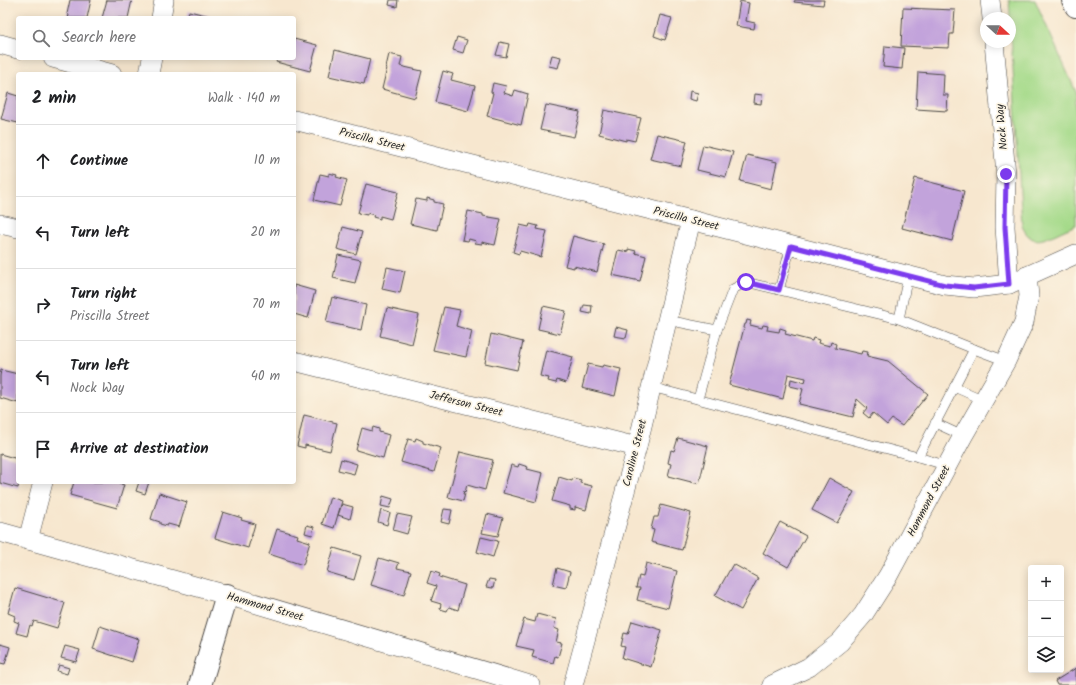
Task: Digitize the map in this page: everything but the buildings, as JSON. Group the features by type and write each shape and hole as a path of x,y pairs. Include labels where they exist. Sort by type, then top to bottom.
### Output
{"street":[{"path":"160,16 164,0"},
{"path":"990,0 991,12"},
{"path":"1073,0 1076,6"},
{"path":"0,44 16,48"},
{"name":"Nock Way","path":"995,48 1006,174 1005,227 1009,284"},
{"path":"60,60 105,72"},
{"path":"149,72 152,60"},
{"name":"Priscilla Street","path":"296,121 945,285 974,288 1009,284 1076,254"},
{"name":"Caroline Street","path":"573,685 637,447 691,220"},
{"path":"0,224 16,228"},
{"name":"Hammond Street","path":"772,685 809,667 840,642 863,615 888,576 963,436 1006,361 1024,322 1029,296 1027,276"},
{"name":"Jefferson Street","path":"296,362 637,447"},
{"path":"28,540 42,484"},
{"name":"Hammond Street","path":"0,532 227,595 530,685"},
{"path":"200,685 227,595"}],"lane":[{"path":"779,290 791,246"},
{"path":"900,319 908,276"},
{"path":"698,400 717,330 733,289 746,282 900,319 1006,361"},
{"path":"667,320 717,330"},
{"path":"918,457 974,349"},
{"path":"651,387 948,466"},
{"path":"954,387 984,400"},
{"path":"935,423 963,436"}],"green space":[{"path":"1009,0 1035,0 1076,92 1076,225 1041,240 1032,239 1025,232 1022,226 1012,48 1016,48 1016,12 1010,12"}],"route":[{"path":"746,282 779,290 791,246 945,285 974,288 1009,284 1005,227 1006,174"}]}
